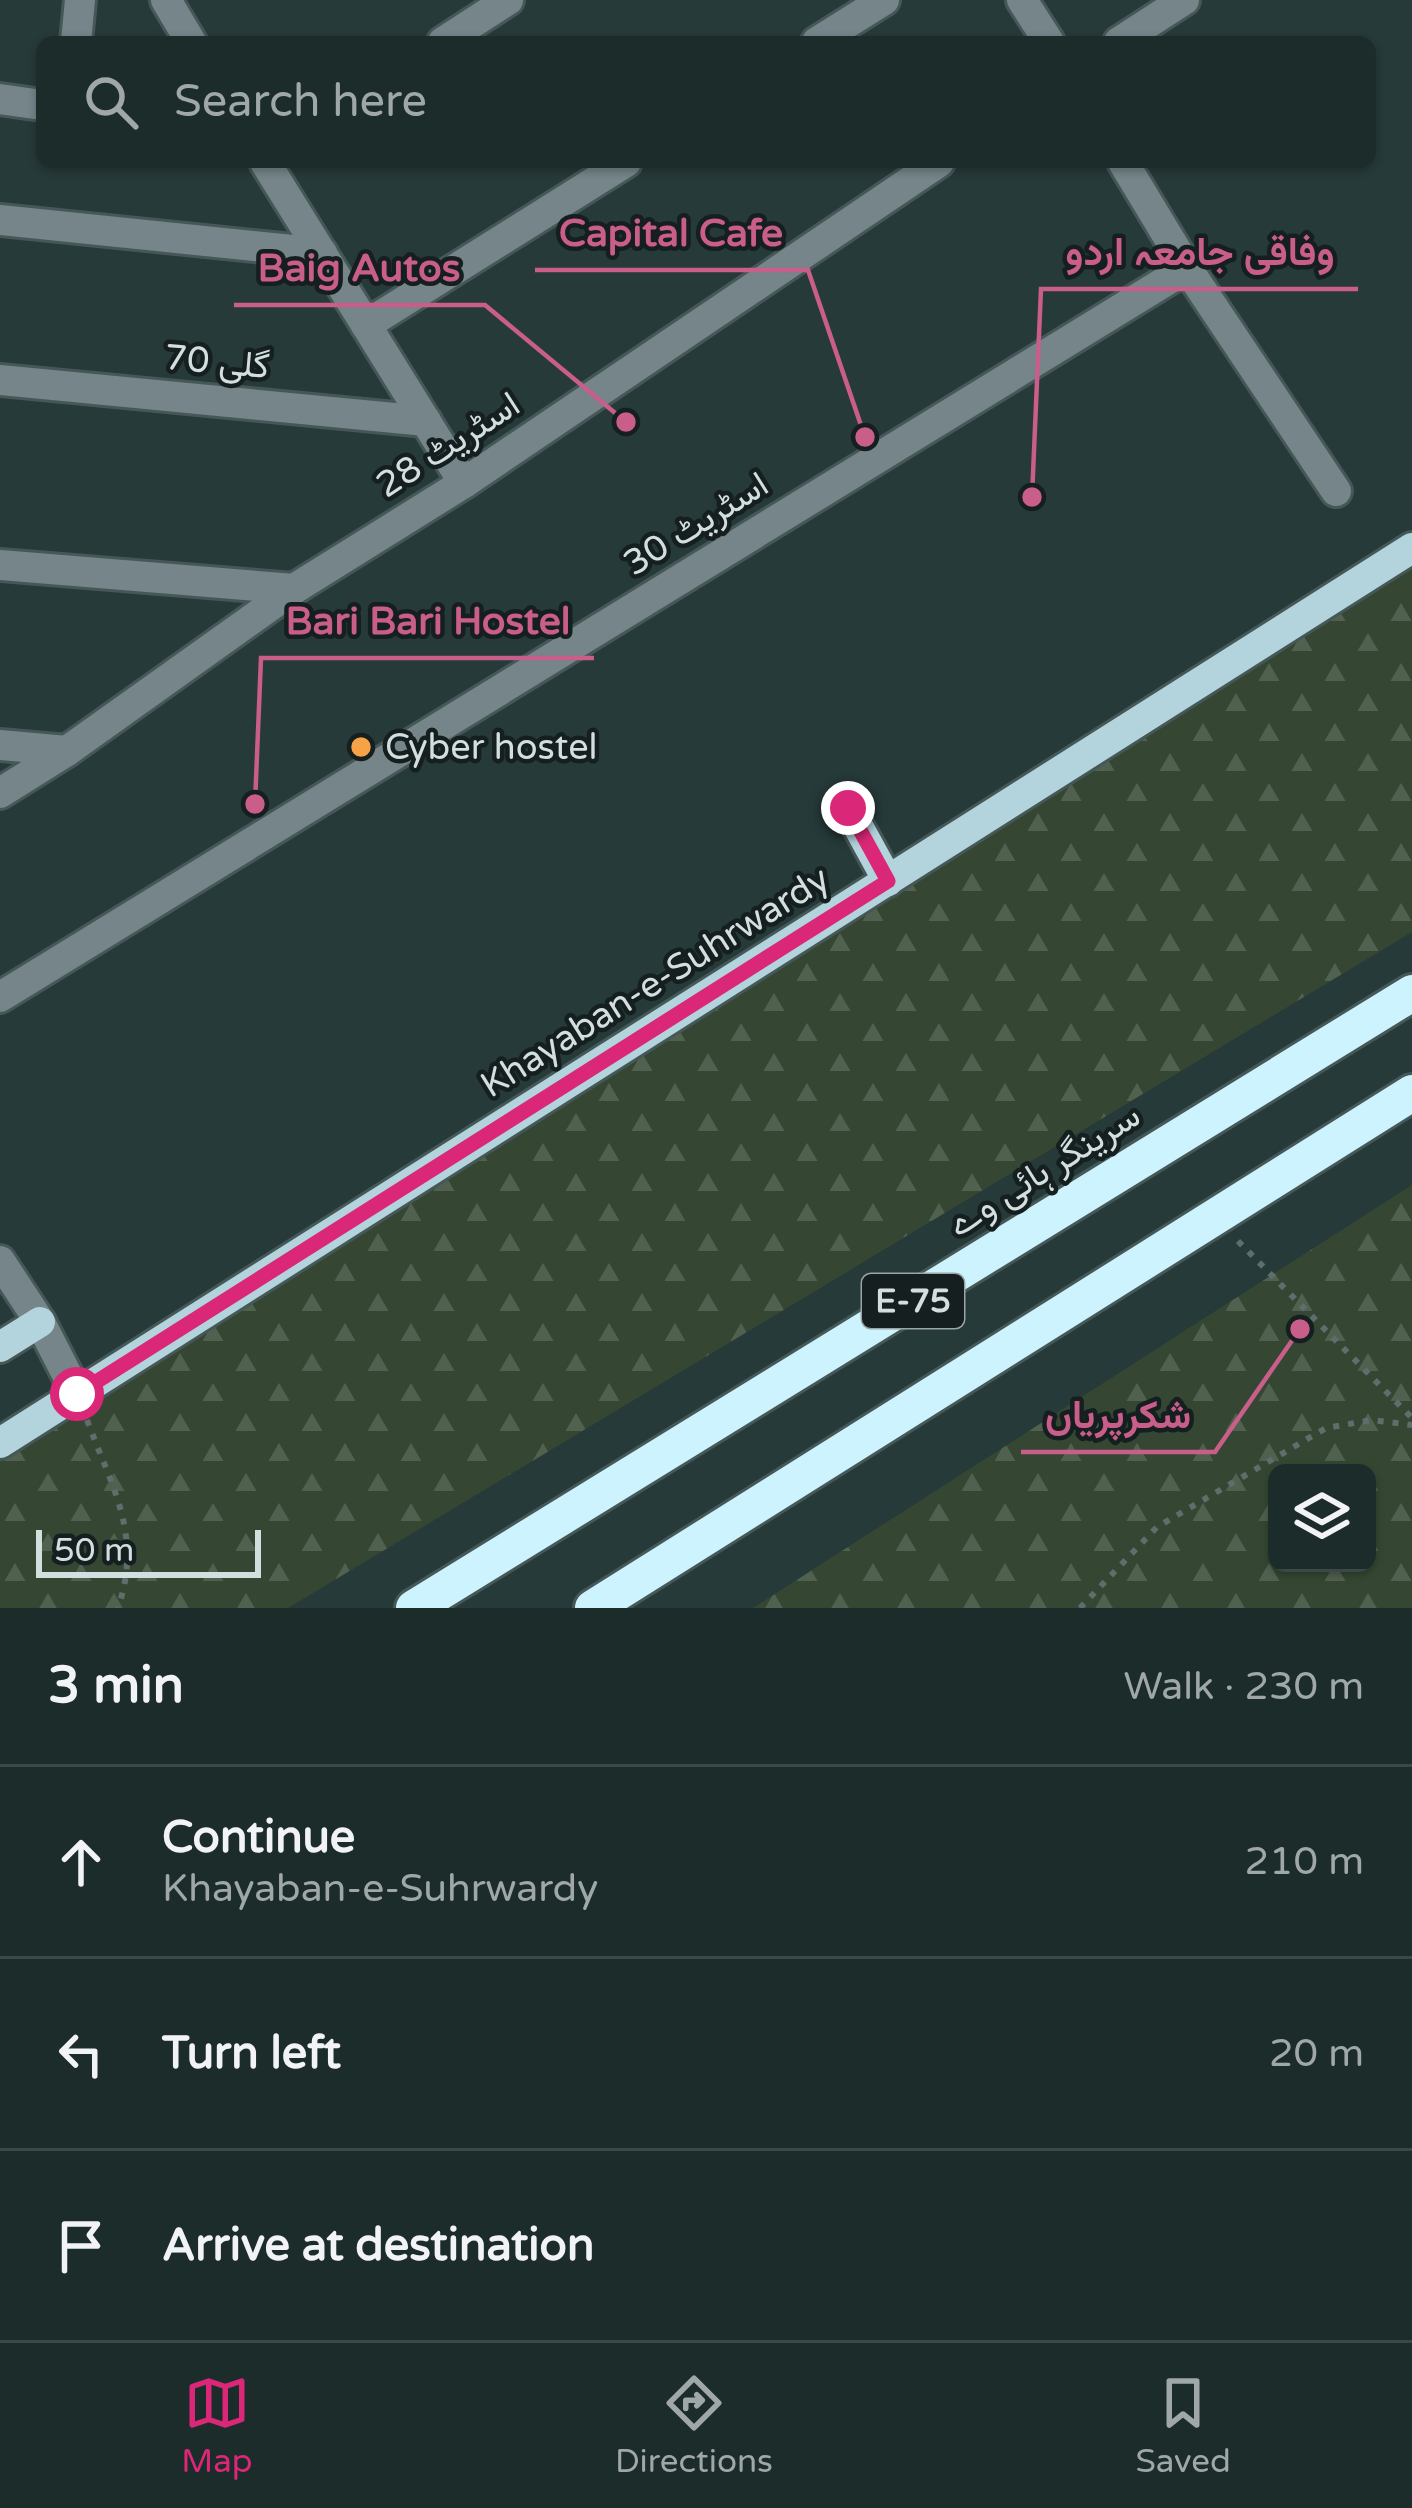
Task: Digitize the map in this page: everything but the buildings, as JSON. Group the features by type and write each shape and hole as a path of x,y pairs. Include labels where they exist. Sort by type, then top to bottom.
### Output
{"highway":[{"name":"سرینگر ہائی وے","path":"414,1608 1412,993"},
{"name":"E-75","path":"593,1608 1412,1094"}],"main road":[{"name":"Khayaban-e-Suhrwardy","path":"0,1443 1412,548"},
{"path":"848,808 888,881"},
{"path":"0,1347 40,1322"}],"street":[{"path":"77,36 80,0"},
{"path":"166,0 187,36"},
{"path":"452,36 508,0"},
{"path":"827,36 884,0"},
{"path":"1022,0 1044,36"},
{"path":"1128,36 1184,0"},
{"path":"0,99 36,104"},
{"path":"269,168 464,483"},
{"path":"367,325 616,168"},
{"name":"اسٹریٹ 28","path":"0,793 68,751 294,589 464,483 930,168"},
{"path":"1127,168 1187,268 1336,491"},
{"path":"0,220 322,253"},
{"name":"اسٹریٹ 30","path":"0,997 1187,268"},
{"name":"گلی 70","path":"0,380 426,421"},
{"path":"0,565 294,589"},
{"path":"0,746 68,751"},
{"path":"0,1261 40,1322 77,1394"}],"path":[{"path":"1215,1218 1412,1422"},
{"path":"77,1394 124,1522 130,1552 118,1608"},
{"path":"1081,1608 1157,1527 1326,1428 1372,1420 1412,1422"}],"green space":[{"path":"1412,566 1412,932 288,1608 0,1608 0,1449"},
{"path":"1412,1185 1412,1608 753,1608"}],"place":[{"name":"Baig Autos","path":"626,422"},
{"name":"Capital Cafe","path":"865,437"},
{"name":"وفاقی جامعہ اردو","path":"1032,497"},
{"name":"Cyber hostel","path":"361,747"},
{"name":"Bari Bari Hostel","path":"255,804"},
{"name":"شکرپریاں","path":"1300,1329"}],"route":[{"path":"77,1394 888,881 848,808"}]}
